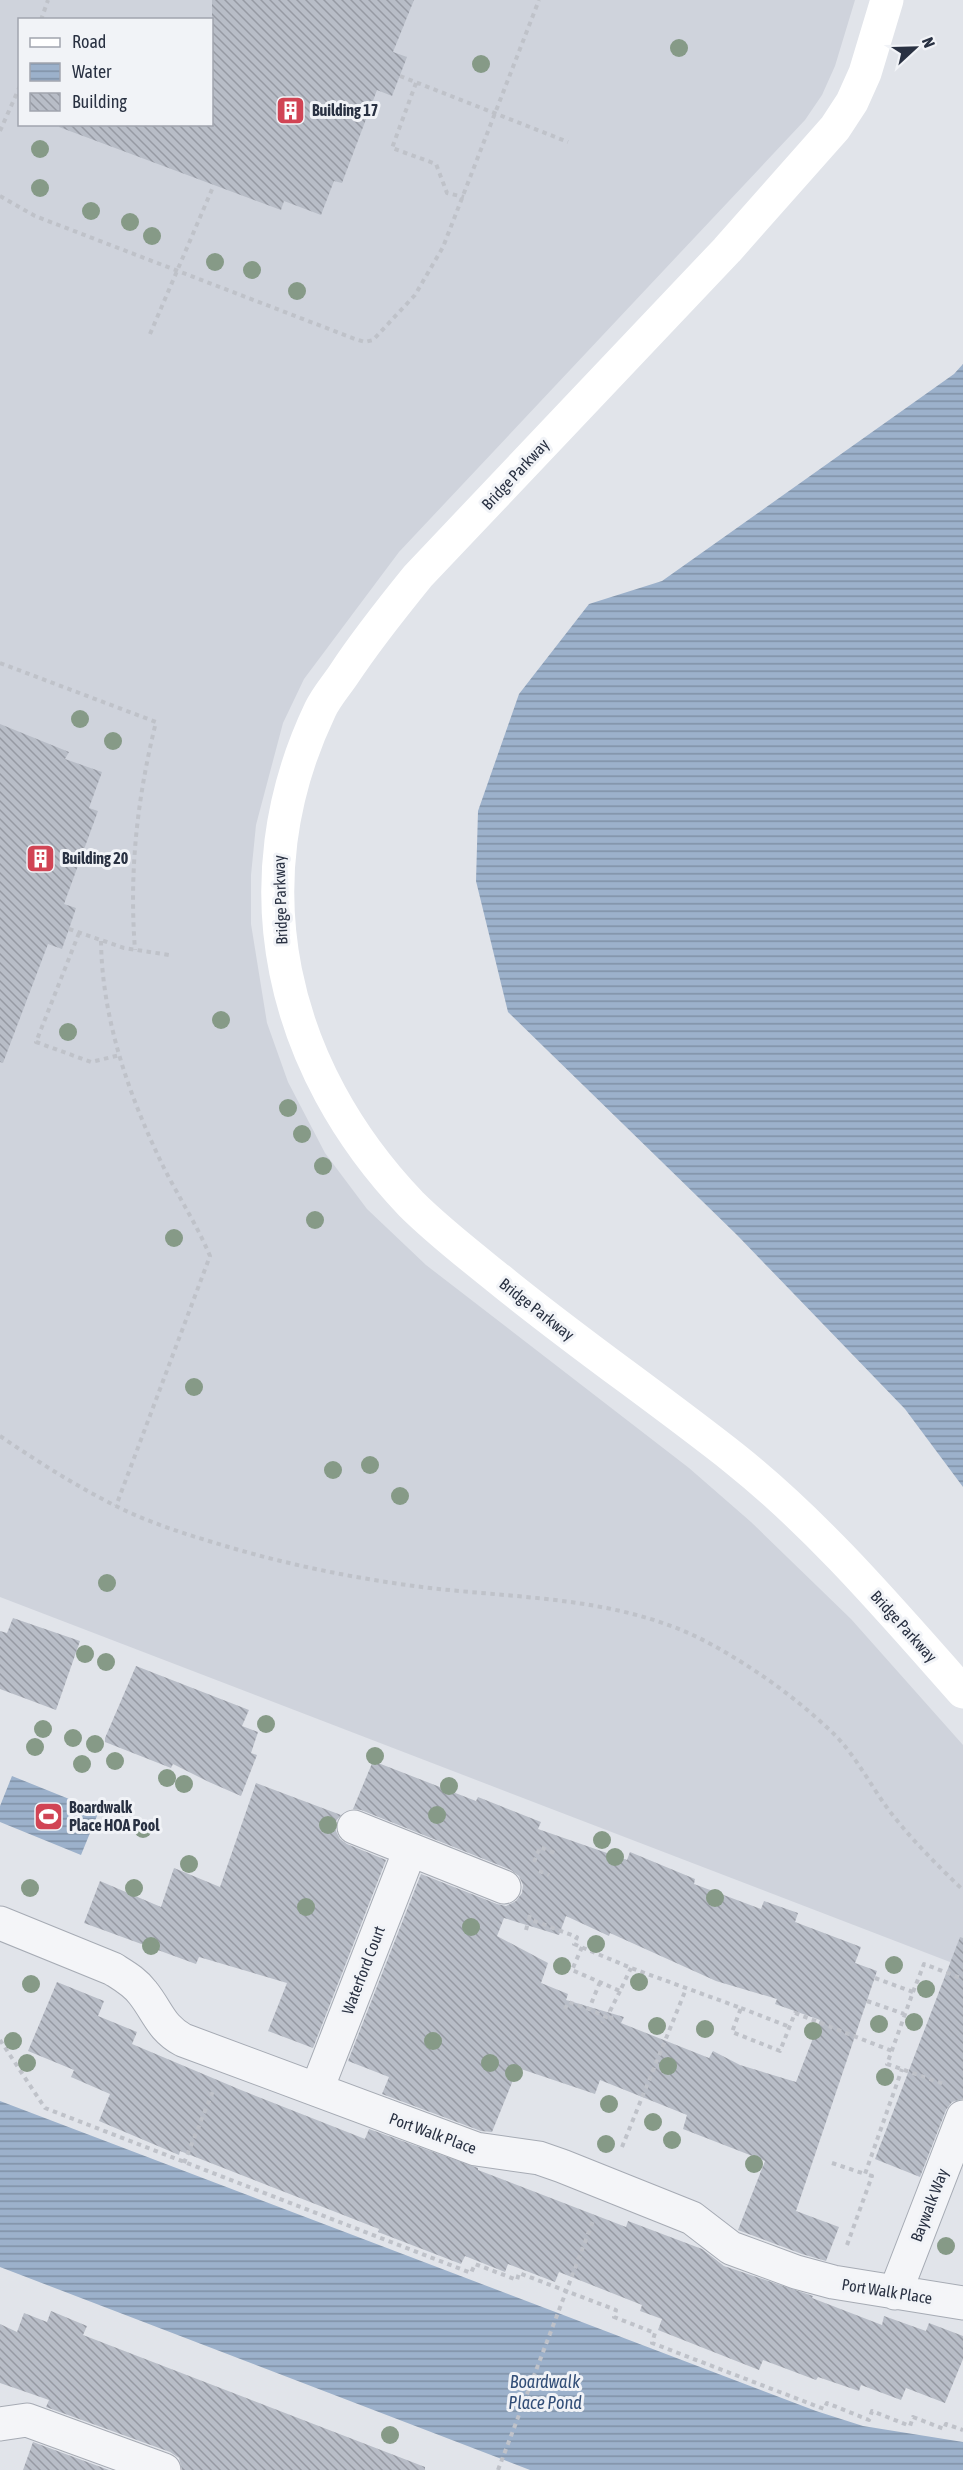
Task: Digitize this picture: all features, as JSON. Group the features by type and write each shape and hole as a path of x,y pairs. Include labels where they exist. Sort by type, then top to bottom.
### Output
{"street":[{"name":"Bridge Parkway","path":"887,0 866,73 852,102 835,128 727,250 418,576 373,630 322,706 296,775 282,826 277,867 278,907 283,964 300,1025 343,1118 390,1181 435,1226 555,1325 736,1460 803,1517 963,1692"},
{"path":"354,1827 504,1887"},
{"name":"Waterford Court","path":"316,2089 410,1850"},
{"name":"Port Walk Place","path":"0,1923 113,1969 130,1979 143,1991 170,2033 183,2040 476,2150 539,2158 608,2184 692,2218 731,2248 796,2272 833,2282 963,2303"},
{"name":"Baywalk Way","path":"895,2293 958,2102"},
{"path":"0,2424 27,2420 164,2470"}],"path":[{"path":"43,18 48,0"},
{"path":"0,195 35,216 355,339 365,342 373,340 399,314 425,280 443,247 539,0"},
{"path":"400,76 568,142"},
{"path":"416,83 392,148 436,164 447,193 464,197"},
{"path":"0,131 18,90"},
{"path":"150,334 213,187"},
{"path":"0,663 156,722 143,773 136,824 132,887 135,950"},
{"path":"69,929 135,950 169,955"},
{"path":"79,933 36,1042 91,1062 120,1055"},
{"path":"101,941 102,976 120,1055 140,1115 210,1256 116,1506"},
{"path":"0,1436 53,1472 116,1506 165,1528 229,1547 340,1575 429,1588 596,1606 656,1619 714,1646 774,1683 837,1738 915,1844 963,1890"},
{"path":"504,1887 511,1907 530,1914 526,1930"},
{"path":"529,1918 577,1937 574,1944 631,1968 790,2027"},
{"path":"582,1947 572,1970 620,1990"},
{"path":"958,2102 903,2069 887,2064 924,1964 963,1979"},
{"path":"612,2020 610,2011 631,1968"},
{"path":"875,1978 913,1992"},
{"path":"589,2009 600,1982"},
{"path":"498,2470 686,1989"},
{"path":"867,2001 904,2014"},
{"path":"565,2009 568,2002 589,2009 606,2017 602,2023"},
{"path":"741,2008 732,2032 780,2051 795,2013 892,2051"},
{"path":"0,2040 45,2109 471,2273 475,2264 517,2280 519,2273 567,2291 616,2310 614,2317 655,2333 652,2343 824,2409 826,2403 869,2420 872,2411 910,2426 914,2417 944,2429 946,2424 963,2430"},
{"path":"184,2163 227,2055"},
{"path":"865,2174 903,2069"},
{"path":"831,2163 872,2176 833,2282"}],"shaded area":[{"path":"0,0 855,0 835,66 822,95 805,120 399,552 304,679 283,723 256,825 251,875 251,924 267,1023 288,1082 325,1153 367,1209 426,1265 689,1468 751,1522 851,1619 963,1745 963,1967 0,1597"}],"water":[{"path":"963,364 963,1487 905,1409 737,1235 508,1012 476,881 478,811 519,694 589,604 662,581 954,374"},
{"name":"Boardwalk Place HOA Pool","path":"12,1776 99,1811 81,1855 0,1822 0,1806"},
{"name":"Boardwalk Place Pond","path":"0,2101 816,2411 863,2426 963,2442 963,2470 530,2470 0,2267"}],"building":[{"name":"Building 17","path":"212,0 414,0 393,52 407,57 392,96 377,90 342,183 334,181 321,215 284,201 281,210 59,127 213,126"},
{"name":"Building 20","path":"0,724 69,752 65,759 102,772 89,808 98,811 64,904 76,908 69,929 62,949 48,944 3,1063 0,1062"},
{"path":"13,1618 80,1641 56,1710 0,1689 0,1631 7,1633"},
{"path":"136,1666 249,1710 242,1726 258,1732 251,1753 257,1755 241,1796 173,1764 171,1768 105,1742"},
{"path":"373,1761 476,1801 478,1797 541,1822 538,1829 627,1860 630,1852 695,1879 694,1884 761,1909 764,1901 798,1913 795,1922 861,1947 855,1963 877,1971 796,2211 839,2227 826,2261 738,2230 765,2161 683,2129 687,2115 600,2080 595,2094 518,2068 492,2132 481,2131 382,2094 389,2077 348,2061 421,1874 506,1906 516,1901 522,1893 523,1885 519,1876 511,1870 361,1810 353,1809","holes":["566,1916 609,1936 610,1933 716,1981 777,1999 775,2004 820,2020 796,2082 740,2065 713,2051 709,2058 621,2023 624,2017 566,2000 568,1994 541,1983 548,1963 497,1936 504,1918 559,1935"]},
{"path":"256,1783 341,1815 336,1821 335,1829 340,1839 386,1860 313,2048 268,2031 287,1983 199,1957 196,1964 84,1923 100,1881 161,1907 174,1868 220,1887"},
{"path":"960,1937 963,1938 963,2099 952,2102 946,2110 920,2177 875,2159"},
{"path":"57,1982 104,2001 98,2016 137,2032 132,2044 365,2139 369,2129 478,2168 478,2170 626,2227 628,2221 702,2249 724,2266 813,2296 812,2298 882,2325 884,2316 926,2331 929,2323 963,2336 963,2359 945,2403 906,2388 901,2400 861,2385 859,2391 818,2377 816,2380 763,2360 759,2370 658,2330 662,2319 640,2311 642,2305 559,2272 555,2282 508,2264 505,2272 465,2256 461,2264 378,2232 379,2229 180,2151 179,2155 99,2121 110,2094 71,2077 74,2070 28,2051"},
{"path":"51,2311 87,2326 83,2335 425,2467 425,2470 182,2470 179,2458 170,2452 46,2407 49,2400 0,2383 0,2324 17,2332 24,2313 47,2322"},
{"path":"33,2442 109,2470 23,2470"}],"place":[{"name":"Building 17","path":"291,110"},
{"name":"Building 20","path":"41,858"},
{"name":"Boardwalk Place HOA Pool","path":"48,1816"}]}
